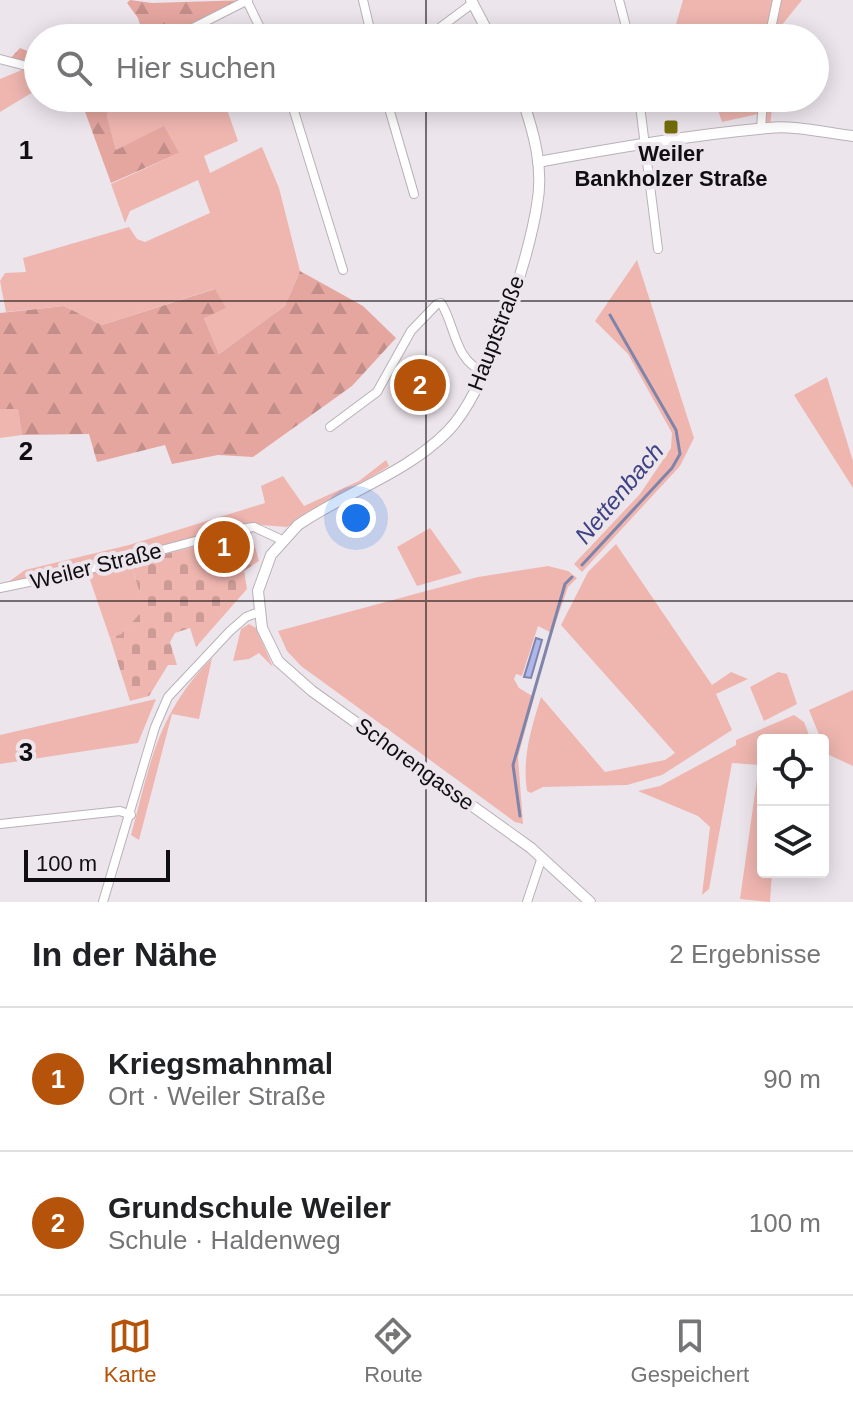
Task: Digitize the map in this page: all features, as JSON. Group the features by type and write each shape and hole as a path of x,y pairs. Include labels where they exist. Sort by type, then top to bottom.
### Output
{"street":[{"path":"200,24 247,0 258,24"},
{"path":"363,0 369,24"},
{"path":"619,0 625,24"},
{"path":"772,24 777,0"},
{"path":"444,24 472,2 484,24"},
{"path":"0,59 24,65"},
{"path":"294,112 343,270"},
{"path":"390,112 414,194"},
{"name":"Hauptstraße","path":"259,612 258,591 264,569 282,540 320,510 377,480 448,431 470,402 519,276 538,205 536,140 527,112"},
{"path":"640,112 658,249"},
{"path":"761,129 762,112"},
{"path":"538,162 724,130 761,129 853,136"},
{"path":"330,427 377,392 411,331 437,304 441,303 446,310 457,343 469,363 484,371"},
{"name":"Weiler Straße","path":"0,588 87,570 240,529 254,527 282,540"},
{"path":"103,902 155,727 168,697 230,631 246,617 259,612"},
{"name":"Schorengasse","path":"259,612 262,628 278,661 312,691 531,848 590,902"},
{"path":"0,824 120,811 131,815"},
{"path":"527,902 541,860"}],"green space":[{"path":"130,0 152,3 248,0 201,24 140,24 127,3"},
{"path":"683,0 802,0 783,24 676,24"},
{"path":"20,48 24,50 24,66 7,62"},
{"path":"24,69 24,97 0,112 0,79"},
{"path":"85,112 107,112 116,150 164,126 179,153 111,183"},
{"path":"107,112 228,112 238,141 204,156 210,173 262,147 279,188 300,271 285,306 219,354 204,318 214,289 102,325 64,306 6,312 0,281 5,273 26,272 23,258 129,227 137,239 145,242 210,213 198,180 130,211 125,223 111,184 179,153 116,150"},
{"path":"719,112 772,112 770,127 758,114 722,122"},
{"path":"637,260 694,438 680,466 582,572 574,564 640,494 671,448 672,433 628,354 595,321"},
{"path":"300,271 363,306 396,338 352,386 253,457 218,455 172,464 165,445 97,462 89,434 22,435 18,409 0,409 0,313 64,306 102,325 215,289 226,308 204,318 219,354 285,306"},
{"path":"827,377 853,461 853,488 794,395"},
{"path":"18,408 22,435 0,438 0,409"},
{"path":"386,460 389,466 287,527 246,524 87,570 0,588 25,570 129,545 265,503 261,486 283,476 304,506 359,481"},
{"path":"430,528 462,573 417,586 397,547"},
{"path":"251,532 259,561 244,571 247,589 196,647 190,628 175,633 170,642 177,665 168,665 149,696 130,701 110,638 121,634 148,605 139,591 131,563"},
{"path":"616,544 712,685 731,672 748,679 716,694 732,730 662,775 627,785 543,787 531,793 527,791 527,755 541,697 605,772 665,760 675,753 561,625 588,572"},
{"path":"131,563 139,591 149,605 121,634 110,638 88,574"},
{"path":"548,566 568,571 577,578 568,587 552,633 538,626 522,676 516,674 514,679 519,688 534,697 518,757 523,824 515,822 301,666 287,651 278,631 478,577"},
{"path":"249,624 256,628 273,667 259,653 249,659 233,661 241,629"},
{"path":"212,658 199,719 172,714 139,840 131,835 158,740 179,699"},
{"path":"778,672 787,674 797,704 764,721 750,687"},
{"path":"853,690 853,766 829,755 829,734 819,734 809,710"},
{"path":"156,699 138,743 0,764 0,735"},
{"path":"794,715 804,722 809,734 757,734 757,765 732,763 709,889 702,895 710,827 698,816 638,791 660,786 736,745 736,740"},
{"path":"757,779 757,878 772,878 770,902 740,899"}],"water":[{"path":"536,638 542,640 531,678 524,677"}],"waterway":[{"name":"Nettenbach","path":"582,565 672,468 680,454 676,430 610,315"},
{"name":"Nettenbach","path":"520,816 513,765 565,584 572,577"}],"place":[{"name":"Weiler Bankholzer Straße","path":"671,127"},
{"name":"Grundschule Weiler","path":"420,385"},
{"name":"Kriegsmahnmal","path":"224,547"}]}
